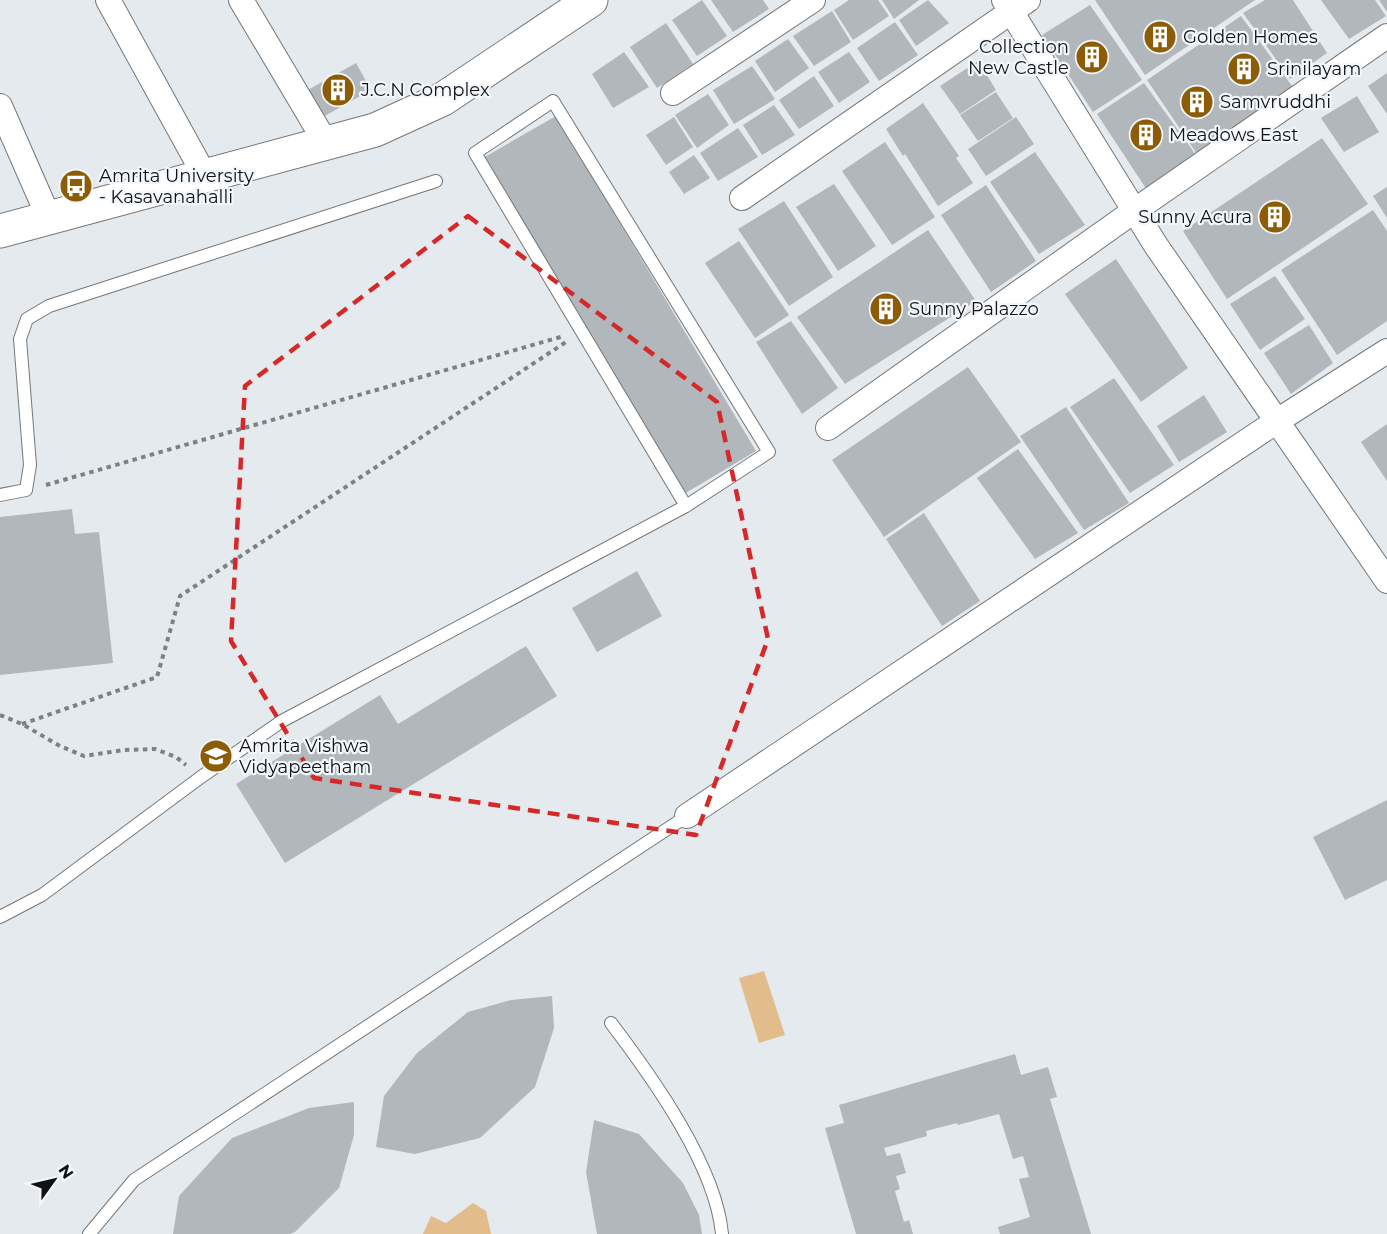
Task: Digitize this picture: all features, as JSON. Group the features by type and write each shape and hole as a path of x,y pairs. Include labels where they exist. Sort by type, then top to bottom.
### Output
{"main road":[{"path":"0,231 375,130 443,99 591,0"}],"street":[{"path":"108,0 205,176"},
{"path":"241,0 326,143"},
{"path":"673,93 813,0"},
{"path":"742,198 1014,4 1155,244 1387,581"},
{"path":"828,428 1134,211 1387,36"},
{"path":"0,106 49,218"},
{"path":"687,816 1277,421 1387,351"}],"lane":[{"path":"0,917 42,895 201,777 282,721 686,506 769,452 553,101 475,153 686,506"},
{"path":"0,495 26,490 30,465 20,339 27,319 49,306 436,181"},
{"path":"89,1234 134,1180 687,816"},
{"path":"611,1023 639,1060 693,1147 720,1214 722,1234"}],"path":[{"path":"26,490 582,331"},
{"path":"22,724 157,677 180,596 582,331"},
{"path":"0,715 84,756 124,750 155,749 176,757 201,777"}],"highlighted area":[{"path":"468,216 717,402 768,639 696,835 314,778 231,641 245,386"}],"shaded area":[{"path":"764,971 785,1035 759,1043 739,978"},
{"path":"473,1203 486,1211 491,1234 423,1234 431,1216 446,1223"}],"building":[{"path":"702,0 727,36 697,56 672,20"},
{"path":"711,0 763,0 769,9 733,32"},
{"path":"849,0 878,0 889,16 853,40 834,10"},
{"path":"882,0 919,0 894,19"},
{"path":"928,0 949,23 916,46 899,20"},
{"name":"Golden Homes","path":"1095,0 1255,0 1145,75"},
{"path":"1265,0 1293,0 1327,53 1290,79 1243,13"},
{"path":"1321,0 1375,0 1386,16 1349,39"},
{"path":"1379,0 1387,0 1387,12"},
{"name":"Collection New Castle","path":"1090,5 1142,80 1093,112 1042,35"},
{"path":"832,11 851,42 814,66 793,36"},
{"path":"1241,16 1295,90 1199,157 1147,80"},
{"path":"895,22 918,55 879,81 857,48"},
{"path":"666,23 693,64 657,88 630,47"},
{"path":"788,39 809,68 775,92 755,61"},
{"path":"624,52 649,87 613,108 592,74"},
{"path":"849,52 870,82 839,103 818,72"},
{"path":"978,61 996,90 960,114 940,86"},
{"name":"J.C.N Complex","path":"356,63 371,90 321,118 306,91"},
{"path":"752,66 775,99 734,124 713,90"},
{"path":"1387,73 1387,114 1368,86"},
{"path":"814,76 834,106 799,129 779,100"},
{"name":"Meadows East","path":"1144,83 1196,155 1147,190 1097,114"},
{"path":"996,92 1013,118 978,141 960,115"},
{"path":"708,94 729,125 697,148 675,115"},
{"path":"1357,96 1379,132 1344,152 1321,118"},
{"path":"923,103 959,156 956,158 973,183 938,206 886,129"},
{"path":"774,105 795,135 762,155 743,125"},
{"path":"556,116 756,451 684,494 483,158"},
{"path":"674,117 693,147 666,165 646,135"},
{"path":"1016,117 1034,144 986,176 968,149"},
{"path":"738,128 758,157 718,181 700,153"},
{"name":"Sunny Acura","path":"1322,138 1368,204 1227,299 1183,231"},
{"path":"885,142 935,217 892,245 842,171"},
{"path":"1035,152 1085,225 1039,254 990,182"},
{"path":"694,155 710,178 684,194 669,172"},
{"path":"834,184 876,246 838,271 796,207"},
{"path":"986,185 1036,261 991,292 941,215"},
{"path":"1387,187 1387,218 1373,196"},
{"path":"784,201 833,277 789,306 738,229"},
{"path":"1373,210 1387,231 1387,321 1337,355 1281,270"},
{"name":"Sunny Palazzo","path":"928,230 976,301 845,384 797,317"},
{"path":"739,241 789,315 755,338 705,263"},
{"path":"1116,259 1188,368 1141,402 1065,294"},
{"path":"1275,276 1305,319 1260,350 1230,304"},
{"path":"791,321 838,388 802,414 756,342"},
{"path":"1309,325 1333,363 1291,394 1264,353"},
{"path":"968,367 1021,442 884,537 832,460"},
{"path":"1114,378 1174,465 1130,493 1070,407"},
{"path":"1204,395 1227,432 1179,462 1157,426"},
{"path":"1066,407 1129,503 1084,530 1020,436"},
{"path":"1387,424 1387,481 1361,442"},
{"path":"1018,449 1078,533 1035,559 977,478"},
{"path":"72,509 75,534 99,532 113,663 0,675 0,517"},
{"path":"924,513 980,601 942,626 886,539"},
{"path":"637,571 662,616 597,652 572,608"},
{"path":"526,646 557,696 285,863 236,784 380,695 398,724"},
{"path":"1387,800 1387,880 1345,900 1313,837"},
{"path":"552,996 554,1028 535,1087 480,1138 415,1154 376,1147 384,1096 417,1053 468,1012 511,1000"},
{"path":"1015,1054 1021,1075 1048,1067 1057,1097 1050,1099 1091,1234 1000,1234 998,1227 1030,1217 1019,1179 1029,1177 1023,1156 1013,1159 999,1114 926,1131 927,1136 884,1148 887,1156 900,1153 906,1173 896,1176 900,1189 895,1191 904,1222 909,1220 913,1234 856,1234 825,1128 844,1123 839,1105"},
{"path":"354,1102 354,1135 339,1188 295,1232 290,1234 173,1234 179,1196 232,1138 309,1108"},
{"path":"594,1120 639,1134 683,1183 699,1215 702,1234 597,1234 586,1172"}],"place":[{"name":"Golden Homes","path":"1160,37"},
{"name":"Collection New Castle","path":"1092,57"},
{"name":"Srinilayam","path":"1244,69"},
{"name":"J.C.N Complex","path":"338,90"},
{"name":"Samvruddhi","path":"1197,102"},
{"name":"Meadows East","path":"1146,135"},
{"name":"Amrita University - Kasavanahalli","path":"76,186"},
{"name":"Sunny Acura","path":"1275,217"},
{"name":"Sunny Palazzo","path":"886,309"},
{"name":"Amrita Vishwa Vidyapeetham","path":"216,756"}]}
